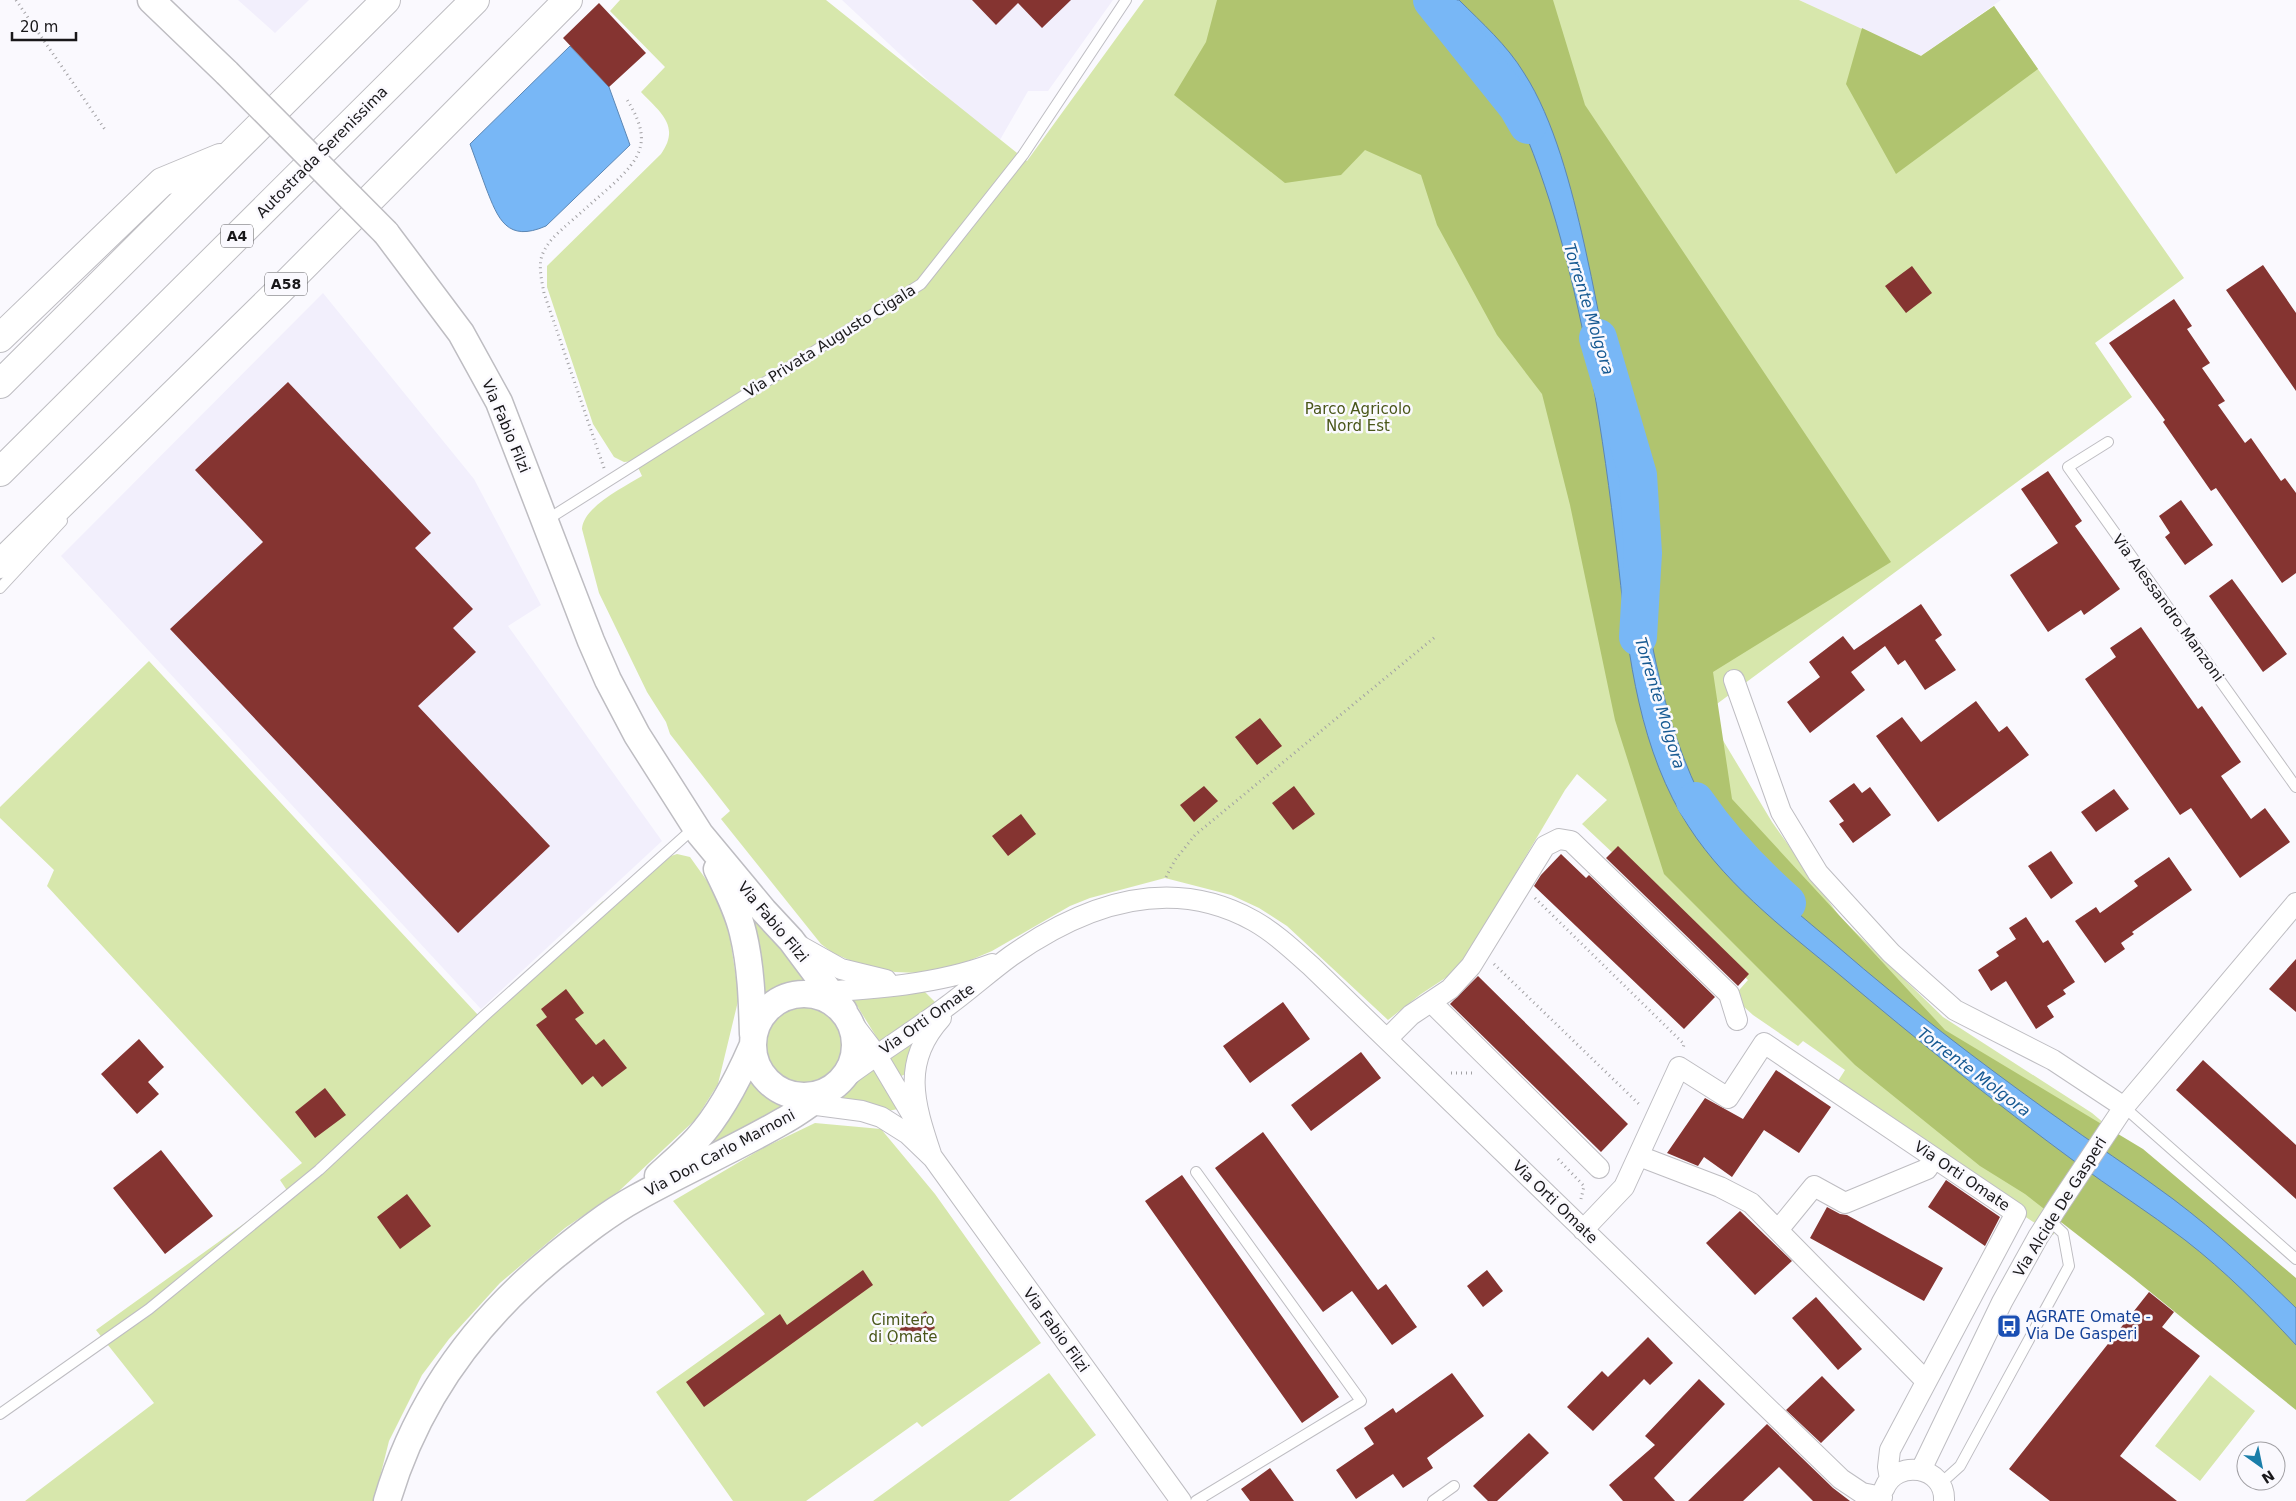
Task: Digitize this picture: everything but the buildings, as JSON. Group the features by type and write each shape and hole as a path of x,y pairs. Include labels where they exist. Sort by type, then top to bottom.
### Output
{"highway":[{"path":"0,384 386,0"},
{"name":"Autostrada Serenissima","path":"0,472 475,0"},
{"name":"A58","path":"0,564 202,367 568,0"},
{"path":"0,338 162,182 231,154"}],"street":[{"name":"Via Fabio Filzi","path":"152,0 386,234 438,301 472,352 507,420 587,632 620,706 698,830 729,895 743,933 750,974 753,1043"},
{"path":"1734,680 1781,812 1818,872 1885,945 1955,1010 2054,1060 2124,1107"},
{"name":"Via Fabio Filzi","path":"698,830 764,911 791,940 832,1004 876,1054 926,1139"},
{"path":"1388,1039 1411,1015 1432,1003 1450,989 1471,966 1545,846 1559,839 1571,841 1728,994 1737,1020"},
{"name":"Via Orti Omate","path":"817,1092 927,1021 1012,956 1081,916 1111,904 1161,897 1214,904 1241,915 1267,929 1311,966 1588,1226 1841,1478 1862,1492 1882,1499"},
{"name":"Via Alcide De Gasperi","path":"1921,1470 2002,1302 2053,1213 2124,1107 2296,903"},
{"name":"Via Orti Omate","path":"791,940 841,969 896,982 913,983"},
{"name":"Via Orti Omate","path":"832,1004 913,983 966,974 1012,956"},
{"name":"Via Fabio Filzi","path":"932,1158 914,1094 917,1056 930,1030 966,992"},
{"path":"785,997 832,1004 855,1036 855,1052 850,1067 817,1092 769,1082 761,1073 755,1060 753,1043 758,1021 770,1006 785,997"},
{"path":"1432,1003 1599,1168"},
{"name":"Via Orti Omate","path":"1679,1067 1728,1098 1764,1042 2016,1213 1890,1450 1888,1467 1890,1479"},
{"name":"Via Don Carlo Marnoni","path":"634,1199 698,1139 738,1079 753,1043"},
{"path":"1588,1226 1624,1186 1679,1067"},
{"name":"Via Fabio Filzi","path":"817,1092 857,1110 881,1117 908,1134 932,1158 1181,1501"},
{"name":"Via Don Carlo Marnoni","path":"387,1501 406,1448 442,1378 471,1338 542,1266 572,1242 634,1199 783,1122 817,1092"},
{"path":"1639,1156 1720,1188 1751,1203 1926,1381"},
{"path":"1778,1230 1814,1186 1845,1203 1927,1169 1934,1158"},
{"path":"1882,1499 1884,1487 1890,1479 1904,1470 1921,1470 1932,1475 1942,1493"}],"lane":[{"name":"Via Privata Augusto Cigala","path":"544,521 921,284 1023,155 1126,0"},
{"path":"90,491 202,367"},
{"name":"Via Alessandro Manzoni","path":"2108,442 2068,467 2296,786"},
{"path":"0,588 70,513"},
{"path":"0,1414 149,1309 319,1170 483,1017 698,830"},
{"path":"2124,1107 2296,1259"},
{"path":"1196,1172 1361,1401 1196,1501"},
{"path":"1942,1493 1960,1466 2069,1266 2063,1233 2053,1213"},
{"path":"1433,1501 1454,1486"}],"path":[{"path":"16,0 106,131"},
{"path":"608,480 544,293 541,267 545,250 555,235 634,163 640,151 641,136 638,119 626,98"},
{"path":"1173,880 1165,878 1175,860 1195,835 1435,637"},
{"path":"1521,885 1684,1044 1679,1067"},
{"path":"1481,951 1656,1120"},
{"path":"1446,1073 1474,1073"},
{"path":"1556,1158 1584,1186 1579,1208 1588,1226"}],"shaded area":[{"path":"238,0 309,0 275,33"},
{"path":"842,0 1113,0 1048,91 1028,91 997,145"},
{"path":"1799,0 2001,0 1921,56"},
{"path":"323,293 474,479 541,605 508,626 662,841 481,1009 61,556"}],"green space":[{"name":"Parco Agricolo Nord Est","path":"620,0 826,0 1027,161 1144,0 1799,0 1921,56 1994,6 2184,278 2095,343 2132,397 1706,712 1772,822 1840,917 1943,1017 2092,1113 2296,1285 2084,1189 2053,1235 1833,1089 1845,1070 1803,1041 1798,1046 1753,1015 1733,997 1748,980 1582,824 1607,800 1577,774 1565,790 1459,969 1421,994 1388,1020 1287,926 1259,908 1231,895 1165,878 1090,898 1070,906 992,951 954,967 919,973 895,972 856,963 833,953 821,944 721,819 730,811 670,734 666,722 647,692 599,593 582,529 589,513 597,505 642,476 635,461 624,462 614,457 593,424 547,287 547,266 661,154 667,144 669,135 666,120 641,92 665,67 610,11"},
{"path":"1217,0 1553,0 1585,105 1891,562 1713,672 1732,799 1945,1030 2143,1149 2296,1278 2296,1410 2133,1278 2025,1194 1980,1166 1855,1065 1664,874 1615,720 1570,505 1542,394 1497,335 1437,225 1421,175 1365,150 1341,175 1285,183 1174,95 1206,42"},
{"path":"1994,6 2038,69 1896,174 1846,84 1862,28 1921,56"},
{"path":"149,661 478,1015 603,901 610,908 671,856 677,854 690,857 710,885 727,918 739,997 718,1084 696,1119 619,1191 565,1228 500,1283 449,1339 422,1375 389,1441 374,1501 25,1501 154,1403 96,1330 288,1192 280,1180 302,1163 47,886 54,870 0,818 0,807"},
{"path":"761,919 809,985 785,989 763,1001 751,923"},
{"path":"924,991 935,1002 936,1009 884,1044 879,1041 854,1001 855,996"},
{"path":"796,1004 812,1004 827,1011 838,1022 845,1037 842,1061 833,1074 812,1086 796,1086 781,1079 770,1068 763,1053 763,1037 770,1022 781,1011"},
{"path":"913,1038 915,1042 906,1074 901,1076 888,1054"},
{"path":"875,1064 898,1109 888,1111 839,1100 838,1095"},
{"path":"752,1078 762,1087 794,1108 710,1148 709,1145"},
{"name":"Cimitero di Omate","path":"815,1123 881,1129 935,1194 1041,1343 922,1427 917,1422 806,1501 733,1501 656,1392 765,1314 673,1201 763,1148"},
{"path":"1049,1373 1096,1435 1009,1501 873,1501"},
{"path":"2210,1375 2255,1411 2200,1481 2155,1446"}],"water":[{"name":"Torrente Molgora","path":"1417,0 1459,0 1510,53 1535,91 1553,133 1574,201 1598,310 1616,410 1642,588 1656,665 1677,739 1691,776 1720,831 1734,850 1767,885 1890,991 1997,1074 2173,1199 2236,1252 2296,1308 2296,1345 2270,1317 2200,1252 2015,1116 1927,1047 1797,940 1733,882 1696,838 1665,783 1643,719 1630,653 1606,463 1583,331 1545,186 1520,122 1495,78 1468,46"},
{"path":"570,46 609,87 630,145 546,226 533,231 522,232 513,230 500,218 495,209 470,144"}],"waterway":[{"name":"Torrente Molgora","path":"1432,0 1517,106 1528,125"},
{"name":"Torrente Molgora","path":"1598,338 1638,475 1643,553 1638,637"},
{"name":"Torrente Molgora","path":"1695,801 1738,855 1787,903"}],"place":[{"name":"AGRATE Omate - Via De Gasperi","path":"2009,1326"}]}
